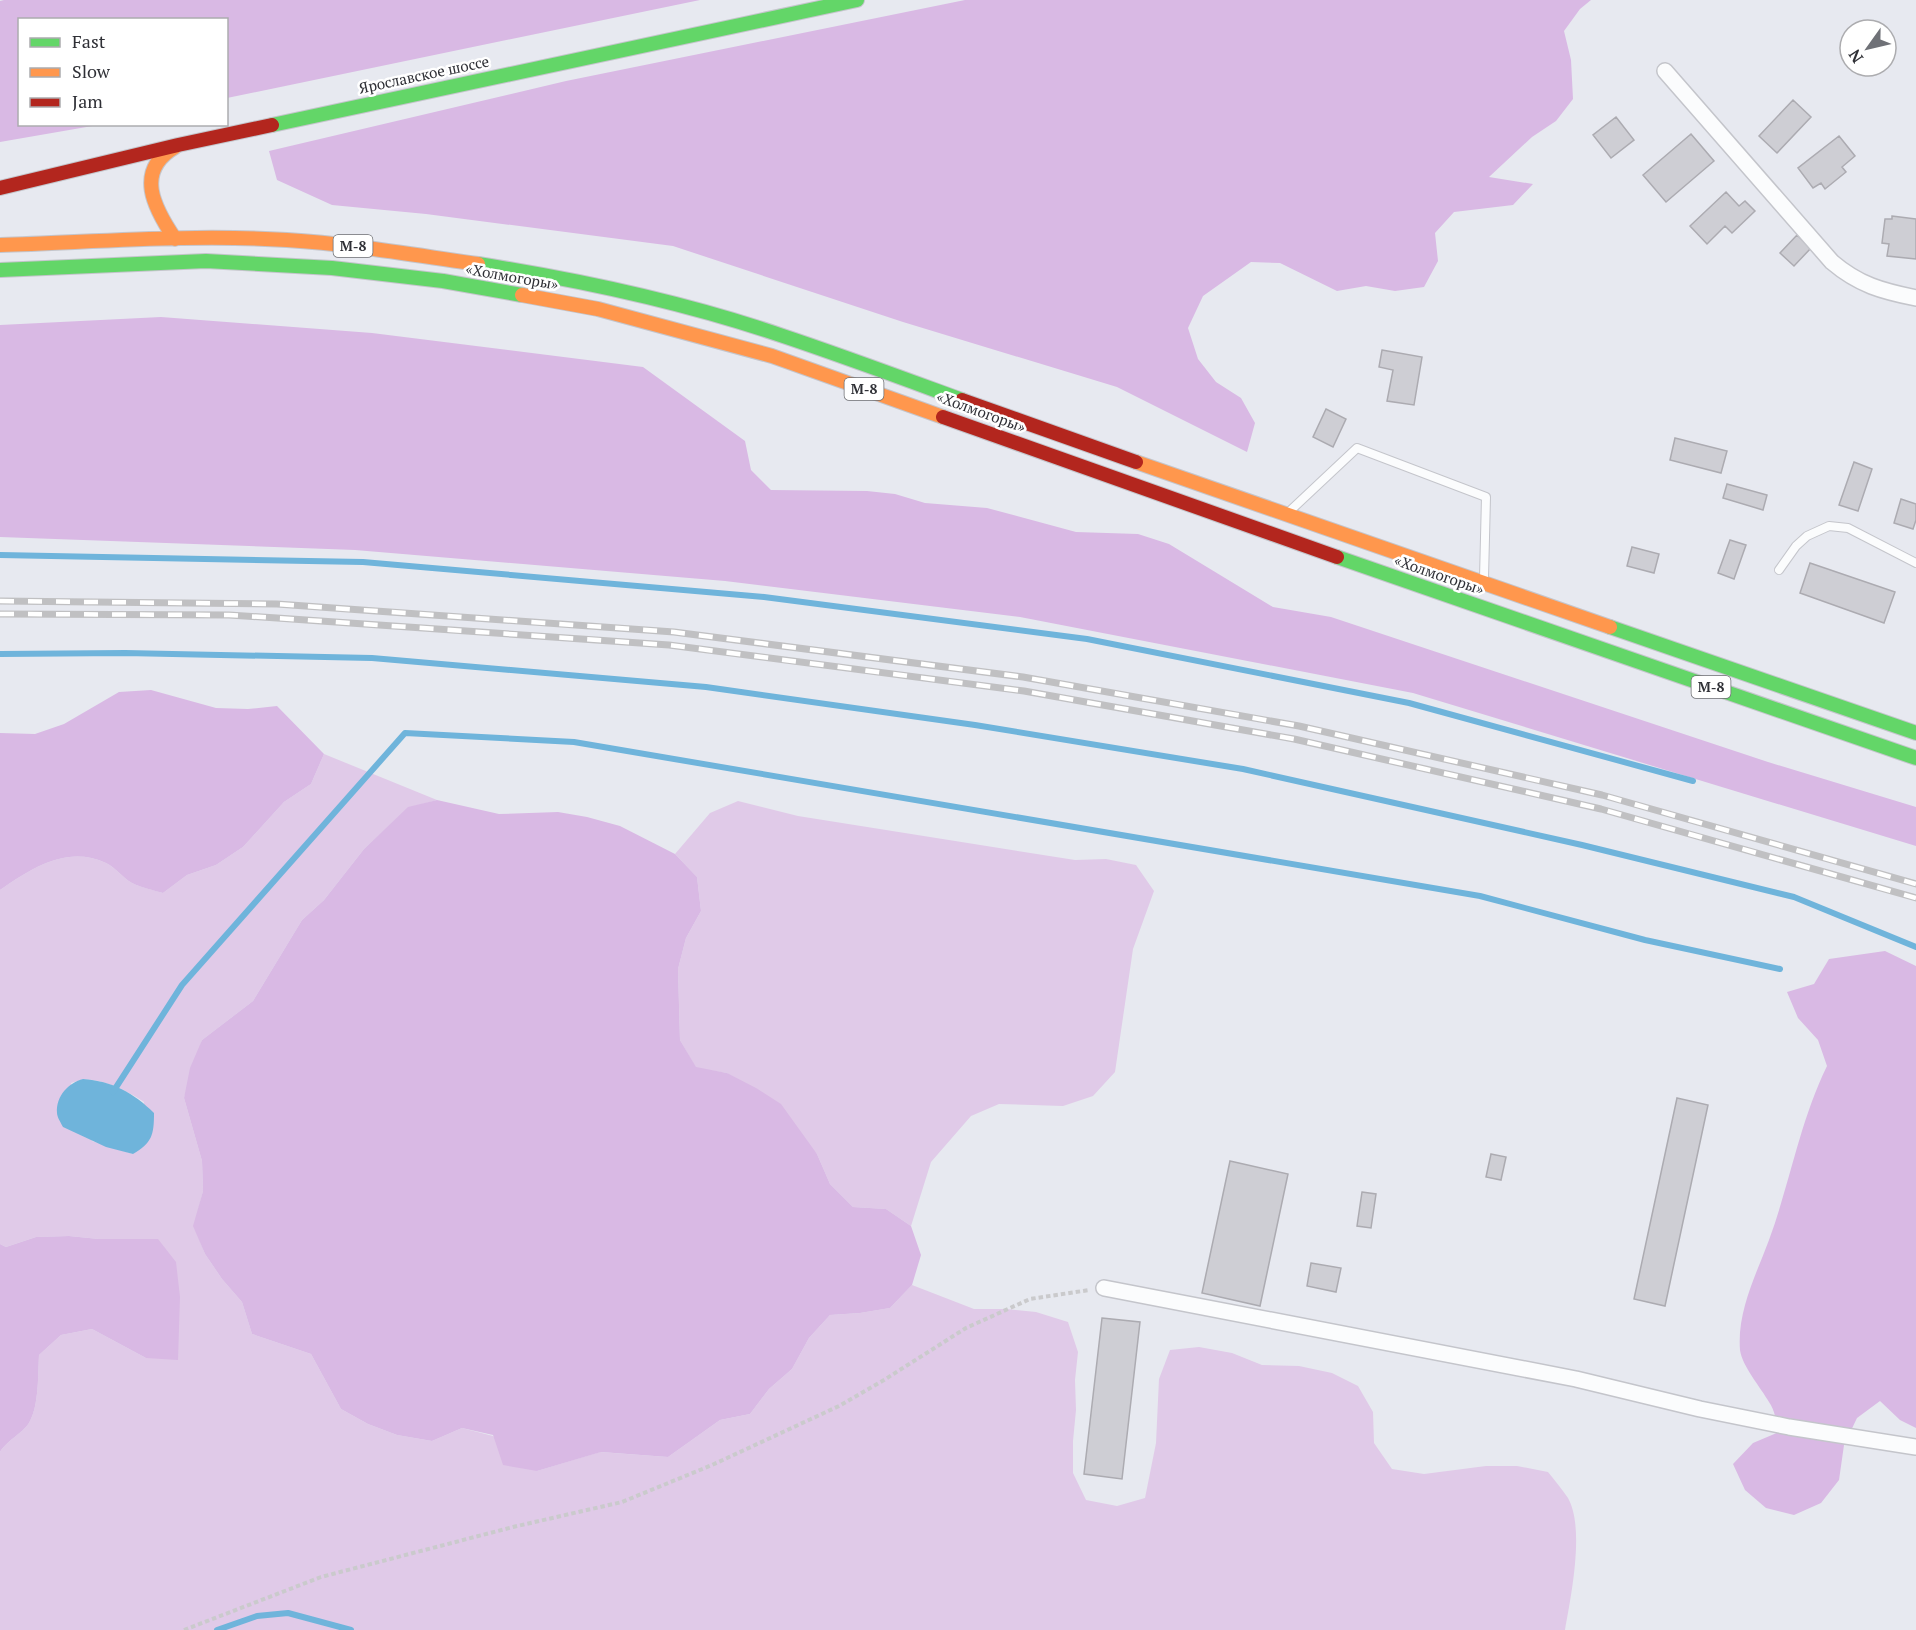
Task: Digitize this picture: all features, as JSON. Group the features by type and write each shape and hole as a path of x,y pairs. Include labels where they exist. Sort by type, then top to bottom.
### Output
{"main road":[{"name":"Ярославское шоссе","path":"0,188 178,145 857,0"},
{"path":"178,145 164,154 156,163 152,178 153,195 158,212 175,239 198,262"},
{"name":"«Холмогоры»","path":"0,245 204,238 287,240 365,247 529,272 675,304 781,335 1285,515 1916,734"},
{"name":"«Холмогоры»","path":"0,270 198,262 332,268 443,281 598,309 670,327 772,356 1274,535 1916,758"}],"street":[{"path":"1665,71 1832,262 1863,284 1916,298"},
{"path":"1104,1288 1576,1379 1712,1412 1916,1447"}],"lane":[{"path":"1285,515 1357,448 1486,498 1484,583"},
{"path":"1779,570 1796,546 1807,536 1829,526 1848,528 1916,562"}],"path":[{"path":"184,1630 321,1577 513,1527 622,1502 712,1465 839,1406 977,1323 1030,1299 1104,1288"}],"shaded area":[{"path":"700,0 228,98 228,18 18,18 18,126 92,126 0,142 0,1"},
{"path":"965,0 1591,0 1580,9 1564,31 1571,60 1573,99 1556,121 1532,137 1489,177 1533,184 1513,205 1454,212 1435,233 1438,261 1424,287 1395,291 1366,286 1337,291 1280,263 1251,262 1203,296 1188,328 1198,359 1216,382 1241,398 1255,423 1247,452 1117,387 903,322 673,246 426,214 332,205 277,180 269,151 566,81"},
{"path":"161,317 372,333 643,367 745,441 751,470 771,490 867,491 895,494 925,503 987,508 1076,532 1138,534 1169,544 1273,607 1331,617 1768,762 1916,807 1916,846 1413,693 1020,617 725,581 355,550 0,537 0,325"},
{"path":"151,690 216,708 248,709 277,706 324,754 311,784 284,802 243,847 216,865 187,875 163,893 132,883 106,863 92,858 77,857 64,858 37,867 0,890 0,733 35,734 64,724 119,692"},
{"path":"324,754 437,800 408,808 364,849 324,900 302,920 253,1001 202,1040 184,1098 202,1161 203,1191 194,1226 205,1254 242,1302 252,1334 311,1354 341,1409 368,1424 397,1435 432,1441 462,1428 493,1436 537,1471 600,1452 668,1457 720,1420 750,1414 769,1389 792,1369 809,1338 830,1315 890,1308 912,1285 974,1309 1036,1312 1068,1322 1078,1352 1075,1380 1073,1473 1086,1500 1117,1506 1145,1498 1156,1443 1159,1379 1170,1350 1199,1347 1232,1353 1262,1365 1299,1366 1332,1373 1358,1386 1373,1412 1374,1443 1392,1469 1424,1474 1486,1466 1517,1466 1548,1472 1568,1498 1576,1526 1575,1562 1565,1630 0,1630 0,1452 28,1425 33,1414 38,1389 39,1355 61,1335 92,1329 146,1358 99,1239 69,1236 36,1237 6,1247 0,1244 0,890 37,867 64,858 77,857 92,858 106,863 132,883 163,893 187,875 216,865 243,847 284,802 311,784","holes":["84,1079 115,1086 144,1102 133,1154 92,1141 71,1083"]},
{"path":"437,800 499,814 558,812 587,817 620,826 675,854 697,877 701,911 686,938 678,969 680,1040 696,1067 727,1073 781,1104 817,1154 830,1184 853,1207 886,1209 911,1226 921,1255 912,1285 890,1308 830,1315 809,1338 792,1369 769,1389 750,1414 720,1420 668,1457 601,1452 537,1471 503,1465 493,1435 462,1428 432,1441 397,1435 368,1424 341,1409 311,1354 252,1334 242,1302 205,1254 193,1226 203,1191 202,1161 184,1098 190,1068 202,1040 253,1001 302,920 324,900 364,849 408,807"},
{"path":"738,801 798,816 1075,860 1106,859 1136,865 1154,891 1133,949 1115,1072 1093,1096 1063,1106 999,1104 971,1116 931,1162 911,1226 886,1209 853,1207 830,1184 817,1154 727,1073 696,1068 680,1040 678,969 686,938 701,911 697,877 675,854 710,813"},
{"path":"1885,951 1916,966 1916,1428 1900,1420 1880,1401 1857,1418 1844,1445 1839,1480 1821,1503 1794,1515 1766,1508 1745,1490 1733,1464 1753,1443 1779,1432 1771,1405 1741,1356 1741,1321 1748,1294 1769,1240 1802,1130 1827,1066 1818,1040 1798,1018 1787,992 1814,984 1829,959"},
{"path":"69,1236 99,1239 158,1239 176,1262 180,1297 178,1360 146,1358 92,1329 61,1335 39,1355 37,1398 30,1421 0,1452 0,1244 6,1247 36,1237"}],"water":[{"path":"83,1079 104,1082 122,1089 154,1113 151,1138 144,1146 133,1154 106,1147 63,1127 57,1115 61,1095 73,1083"}],"building":[{"path":"1793,100 1811,117 1777,153 1759,136"},
{"path":"1616,117 1634,140 1611,158 1593,135"},
{"path":"1691,134 1714,161 1666,202 1643,175"},
{"path":"1839,136 1855,156 1842,167 1846,172 1825,189 1821,183 1813,188 1798,168"},
{"path":"1726,192 1739,206 1745,201 1755,211 1732,233 1725,226 1707,244 1690,226"},
{"path":"1892,216 1916,219 1916,259 1887,256 1889,244 1882,243 1885,219 1892,219"},
{"path":"1797,235 1811,248 1794,266 1780,253"},
{"path":"1382,350 1422,357 1414,405 1387,401 1393,370 1379,367"},
{"path":"1326,409 1346,419 1333,447 1313,437"},
{"path":"1675,438 1727,451 1721,473 1670,460"},
{"path":"1854,462 1872,469 1858,511 1839,505"},
{"path":"1727,484 1767,495 1763,510 1723,498"},
{"path":"1901,499 1916,504 1916,520 1913,529 1894,523"},
{"path":"1730,540 1746,545 1734,579 1718,573"},
{"path":"1632,547 1659,554 1654,573 1627,566"},
{"path":"1810,563 1895,592 1884,623 1800,593"},
{"path":"1677,1098 1708,1105 1665,1306 1634,1299"},
{"path":"1491,1154 1506,1157 1501,1180 1486,1177"},
{"path":"1230,1161 1288,1174 1260,1306 1202,1293"},
{"path":"1362,1192 1376,1194 1371,1228 1357,1226"},
{"path":"1311,1263 1341,1268 1336,1292 1307,1286"},
{"path":"1102,1318 1140,1322 1122,1479 1084,1474"}],"waterway":[{"path":"0,555 363,562 764,597 1087,639 1409,703 1693,781"},
{"path":"0,654 125,653 372,658 706,687 975,725 1243,769 1582,845 1794,897 1916,947"},
{"path":"113,1092 182,985 405,733 574,742 1480,896 1645,940 1780,969"},
{"path":"217,1630 257,1616 288,1613 351,1630"}],"railway":[{"path":"0,601 277,604 674,632 1023,677 1299,726 1602,795 1916,884"},
{"path":"0,614 229,615 669,645 1024,691 1294,739 1601,809 1916,898"}],"traffic: fast":[{"path":"272,125 857,0"},
{"path":"0,270 206,261 332,268 443,281 522,295"},
{"path":"478,264 555,277 670,302 746,324 962,400"},
{"path":"1337,557 1916,758"},
{"path":"1610,627 1916,733"}],"traffic: slow":[{"path":"175,147 162,157 151,178 155,203 175,239"},
{"path":"0,245 179,238 251,238 335,244 478,264"},
{"path":"522,295 598,309 772,356 943,417"},
{"path":"1136,462 1610,627"}],"traffic: jam":[{"path":"0,188 272,125"},
{"path":"962,400 1136,462"},
{"path":"943,417 1337,557"}]}
